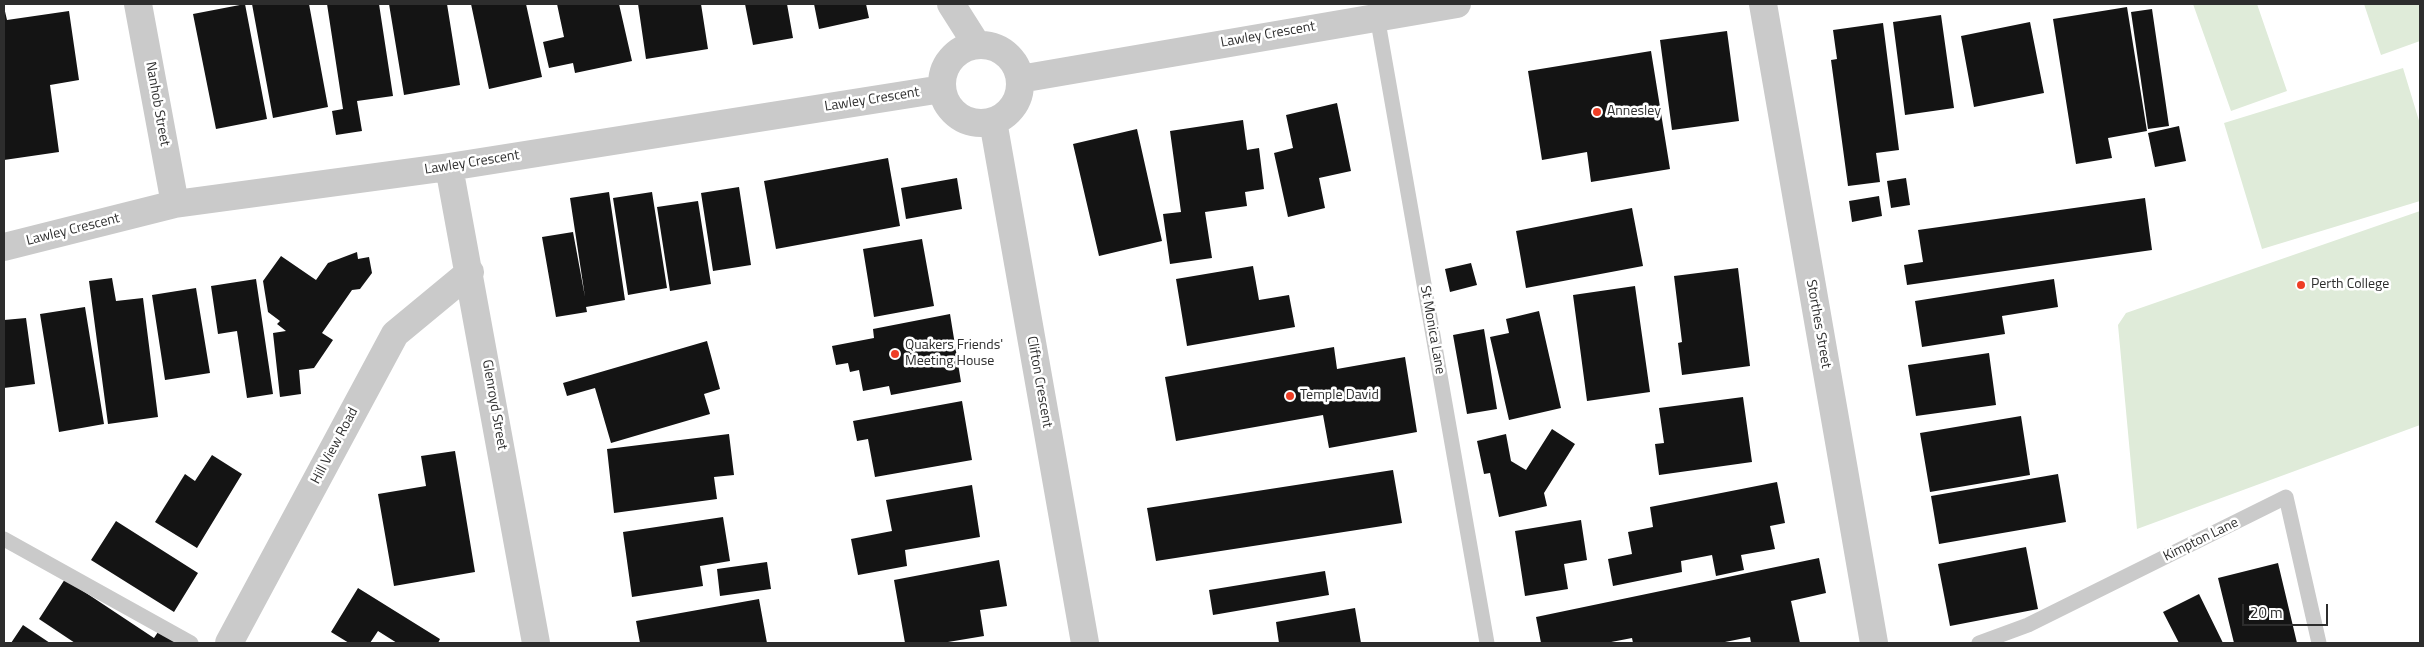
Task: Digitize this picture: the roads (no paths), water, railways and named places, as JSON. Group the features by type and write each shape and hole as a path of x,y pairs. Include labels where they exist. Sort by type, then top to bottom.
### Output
{"street":[{"name":"Nanhob Street","path":"138,4 175,204"},
{"path":"951,4 977,45"},
{"name":"Lawley Crescent","path":"1020,79 1377,16 1458,4"},
{"name":"Storthes Street","path":"1763,4 1874,643"},
{"path":"977,45 992,46 1005,53 1016,64 1020,79 1019,92 1014,105 1005,116 992,122 979,123 966,120 955,113 946,102 942,89 943,74 950,60 962,50 977,45"},
{"name":"Lawley Crescent","path":"4,247 175,204 449,167 942,89"},
{"name":"Clifton Crescent","path":"992,122 1084,643"},
{"name":"Glenroyd Street","path":"449,167 470,272 536,643"},
{"name":"Hill View Road","path":"229,643 395,334 470,272"}],"lane":[{"name":"St Monica Lane","path":"1377,16 1487,643"},
{"name":"Kimpton Lane","path":"1979,643 2028,625 2286,498 2319,643"},
{"path":"4,539 191,643"}],"place":[{"name":"Annesley","path":"1597,112"},
{"name":"Perth College","path":"2301,285"},
{"name":"Quakers Friends' Meeting House","path":"895,354"},
{"name":"Temple David","path":"1290,396"}]}
